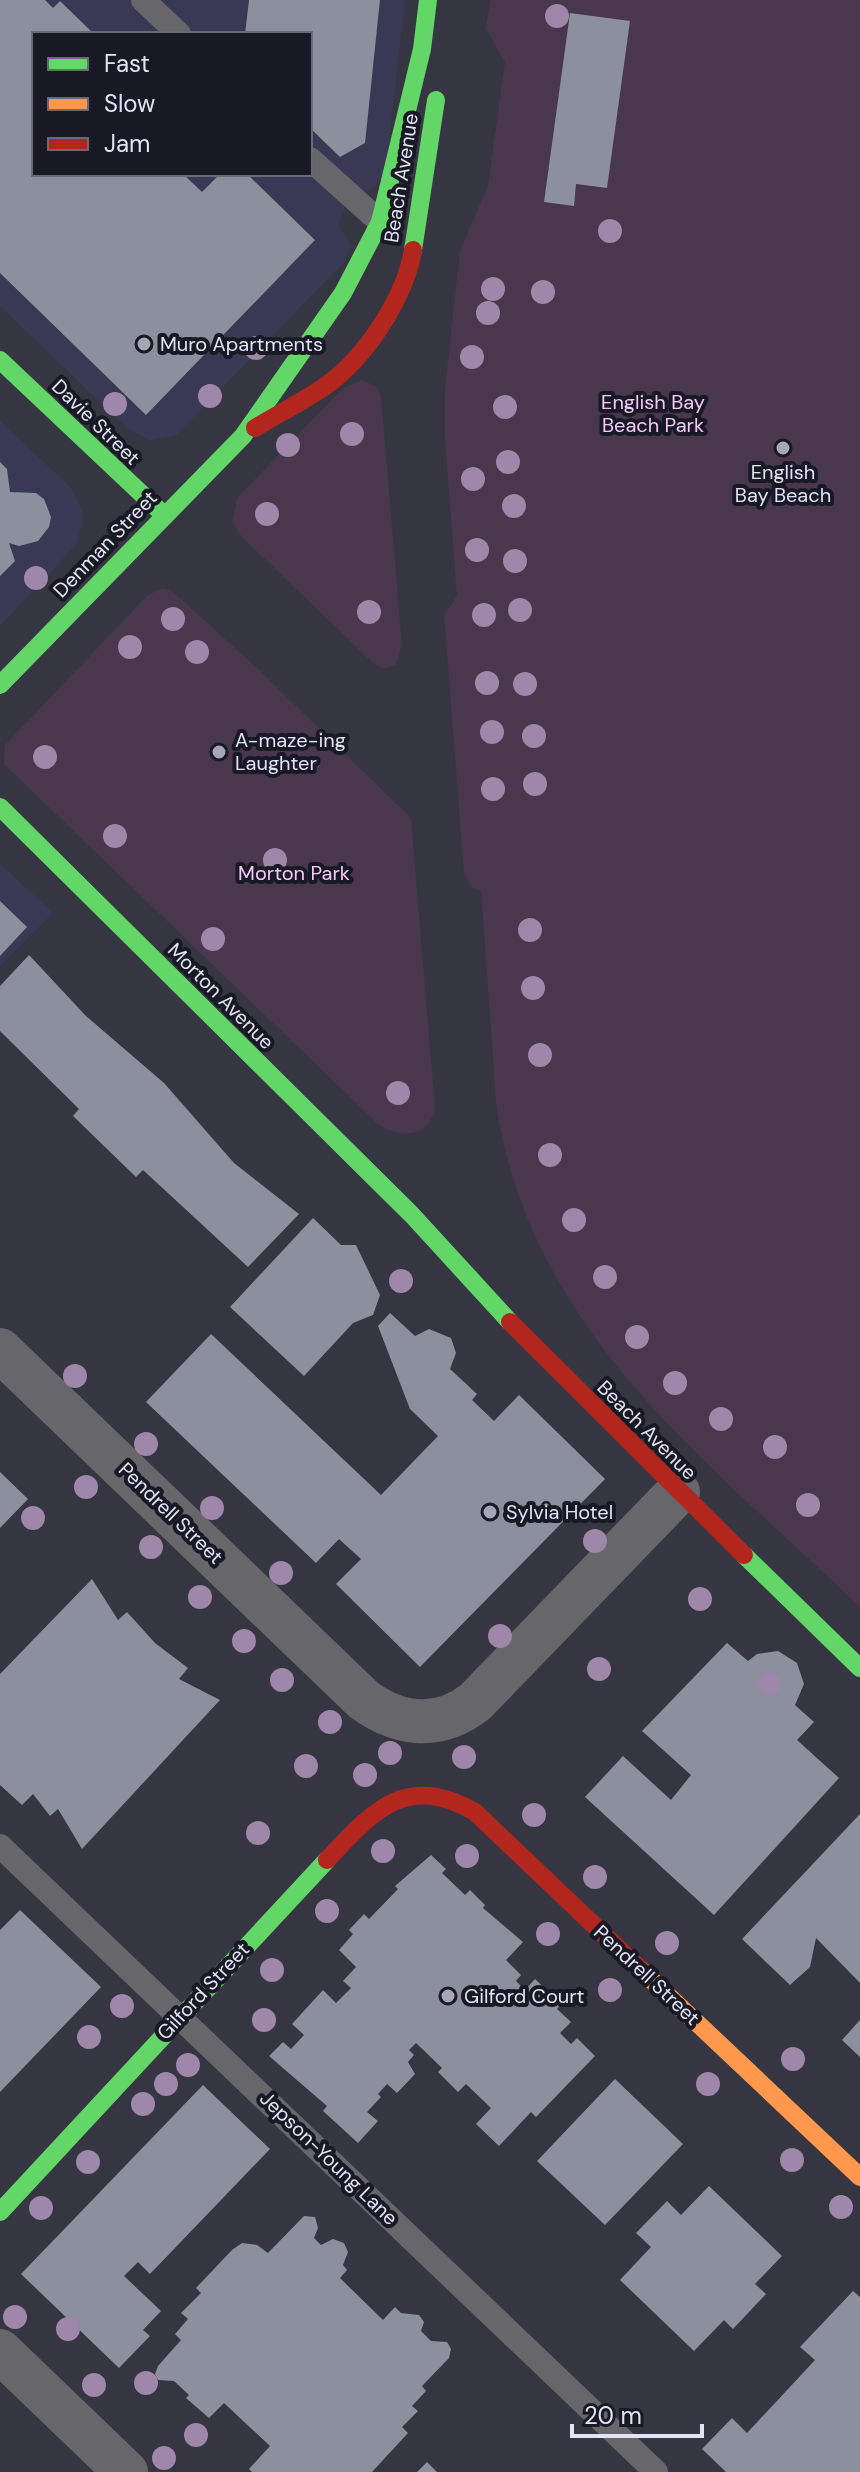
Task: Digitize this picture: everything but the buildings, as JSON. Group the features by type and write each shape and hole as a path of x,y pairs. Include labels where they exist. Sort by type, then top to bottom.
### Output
{"street":[{"name":"Beach Avenue","path":"380,222 422,49 428,0"},
{"name":"Beach Avenue","path":"410,268 427,170 436,93 422,49"},
{"name":"Denman Street","path":"0,685 163,514 243,436 343,293 380,222"},
{"name":"Denman Street","path":"243,436 327,385 379,330 401,293 410,268"},
{"name":"Davie Street","path":"0,360 163,514"},
{"name":"Morton Avenue","path":"0,807 412,1215"},
{"name":"Beach Avenue","path":"412,1215 482,1294 678,1492 860,1668"},
{"name":"Pendrell Street","path":"0,1350 364,1700 396,1719 422,1722 449,1719 475,1702 678,1492"},
{"name":"Pendrell Street","path":"422,1792 449,1798 475,1812 860,2177"},
{"name":"Gilford Street","path":"0,2212 368,1816 395,1799 422,1792"},
{"path":"0,2351 126,2472"}],"lane":[{"path":"143,0 177,32"},
{"path":"312,161 380,222"},
{"name":"Jepson-Young Lane","path":"0,1846 656,2472"}],"shaded area":[{"path":"0,0 405,0 385,174 374,187 350,197 338,224 351,245 345,261 176,435 149,440 127,428 0,306"},
{"path":"0,421 70,487 82,510 82,525 76,545 0,626"},
{"path":"0,864 53,913 0,966"}],"green space":[{"name":"English Bay Beach Park","path":"490,0 860,0 860,1607 689,1445 636,1389 589,1329 549,1265 518,1194 498,1115 481,891 472,887 464,873 444,615 457,596 445,439 445,389 460,250 488,186 505,62 486,29"},
{"path":"362,380 377,387 381,396 402,645 396,664 385,669 374,664 242,537 232,522 237,498 343,388"},
{"name":"Morton Park","path":"163,588 174,593 255,666 411,818 435,1109 426,1126 419,1130 412,1133 395,1132 378,1124 4,764 5,745 148,595"}],"traffic: fast":[{"path":"0,685 243,436 343,293 380,222 422,49 428,0"},
{"path":"413,250 436,100"},
{"path":"0,360 163,514"},
{"path":"0,807 412,1215 510,1322"},
{"path":"744,1555 860,1668"},
{"path":"0,2212 327,1860"}],"traffic: slow":[{"path":"640,1969 860,2177"}],"traffic: jam":[{"path":"255,428 324,387 354,361 392,307 409,269 413,250"},
{"path":"510,1322 744,1555"},
{"path":"327,1860 360,1826 392,1803 410,1797 429,1796 451,1801 475,1812 640,1969"}],"place":[{"name":"Muro Apartments","path":"144,344"},
{"name":"English Bay Beach","path":"783,448"},
{"name":"A-maze-ing Laughter","path":"219,752"},
{"name":"Sylvia Hotel","path":"490,1512"},
{"name":"Gilford Court","path":"448,1996"}]}
